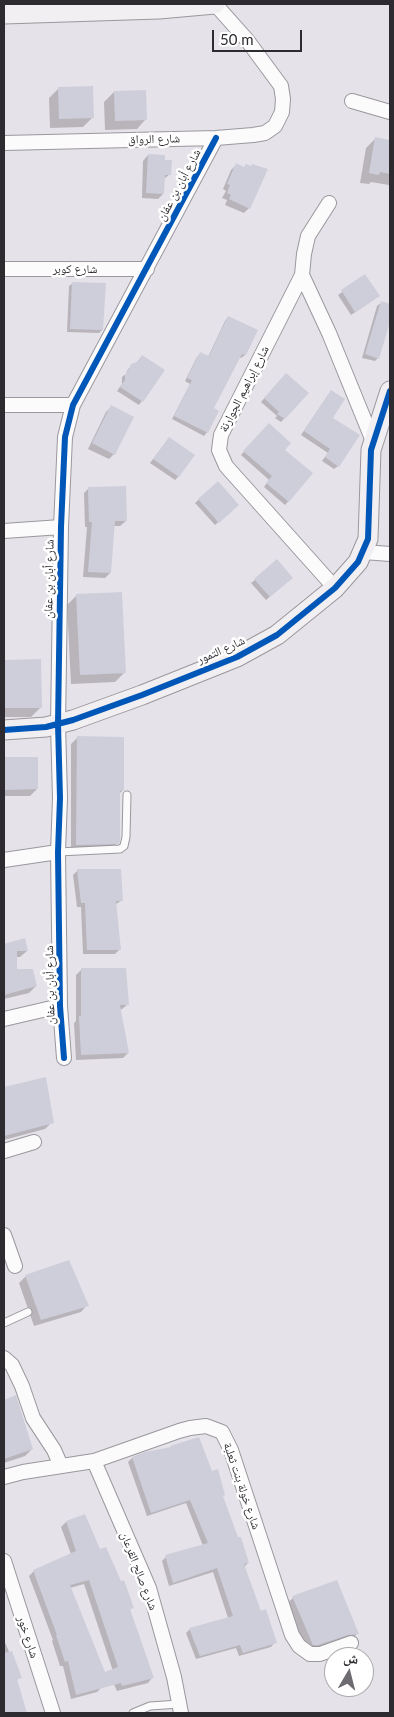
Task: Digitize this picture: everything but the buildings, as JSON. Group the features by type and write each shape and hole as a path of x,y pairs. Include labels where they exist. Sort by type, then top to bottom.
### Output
{"street":[{"path":"4,14 75,8 159,10 215,4"},
{"name":"شارع الرواق","path":"4,143 216,138 266,133 275,126 279,119 283,92 278,81 247,40 215,4"},
{"path":"352,102 390,112"},
{"name":"شارع أبان بن عفان","path":"64,1058 60,1006 58,724 61,527 65,437 73,405 216,138"},
{"name":"شارع إبراهيم الجوارنة","path":"330,203 308,236 302,275 221,436 219,450 226,466 335,588"},
{"name":"شارع كوبر","path":"4,269 147,269"},
{"path":"302,275 329,333 373,441"},
{"path":"390,391 373,441 370,463 370,527 364,552 390,554"},
{"path":"4,405 73,405"},
{"path":"4,532 61,527"},
{"name":"شارع التمور","path":"4,730 37,729 58,724 142,695 237,657 277,634 335,588 358,562 364,552"},
{"path":"4,860 58,852"},
{"path":"4,1019 60,1006"},
{"path":"4,1151 34,1142"},
{"path":"4,1235 16,1266"},
{"path":"4,1358 12,1365 22,1386 33,1418 54,1450 61,1466"},
{"name":"شارع خولة بنت ثعلبة","path":"4,1477 94,1461 179,1430 206,1426 222,1432 231,1450 292,1635 299,1646 310,1654 320,1654 351,1643"},
{"name":"شارع صالح القرعان","path":"94,1461 149,1588 174,1677 180,1708"},
{"name":"شارع خور","path":"4,1561 53,1713"}],"lane":[{"path":"58,852 120,850 124,846 126,837 127,795"},
{"path":"4,1323 28,1312"},
{"path":"133,1713 150,1706 180,1708"}],"cycle path":[{"path":"64,1058 60,1006 58,724 61,527 65,437 73,405 216,138"},
{"path":"4,730 46,727 73,720 237,657 277,635 335,588 358,562 368,539 371,450 390,391"}]}
